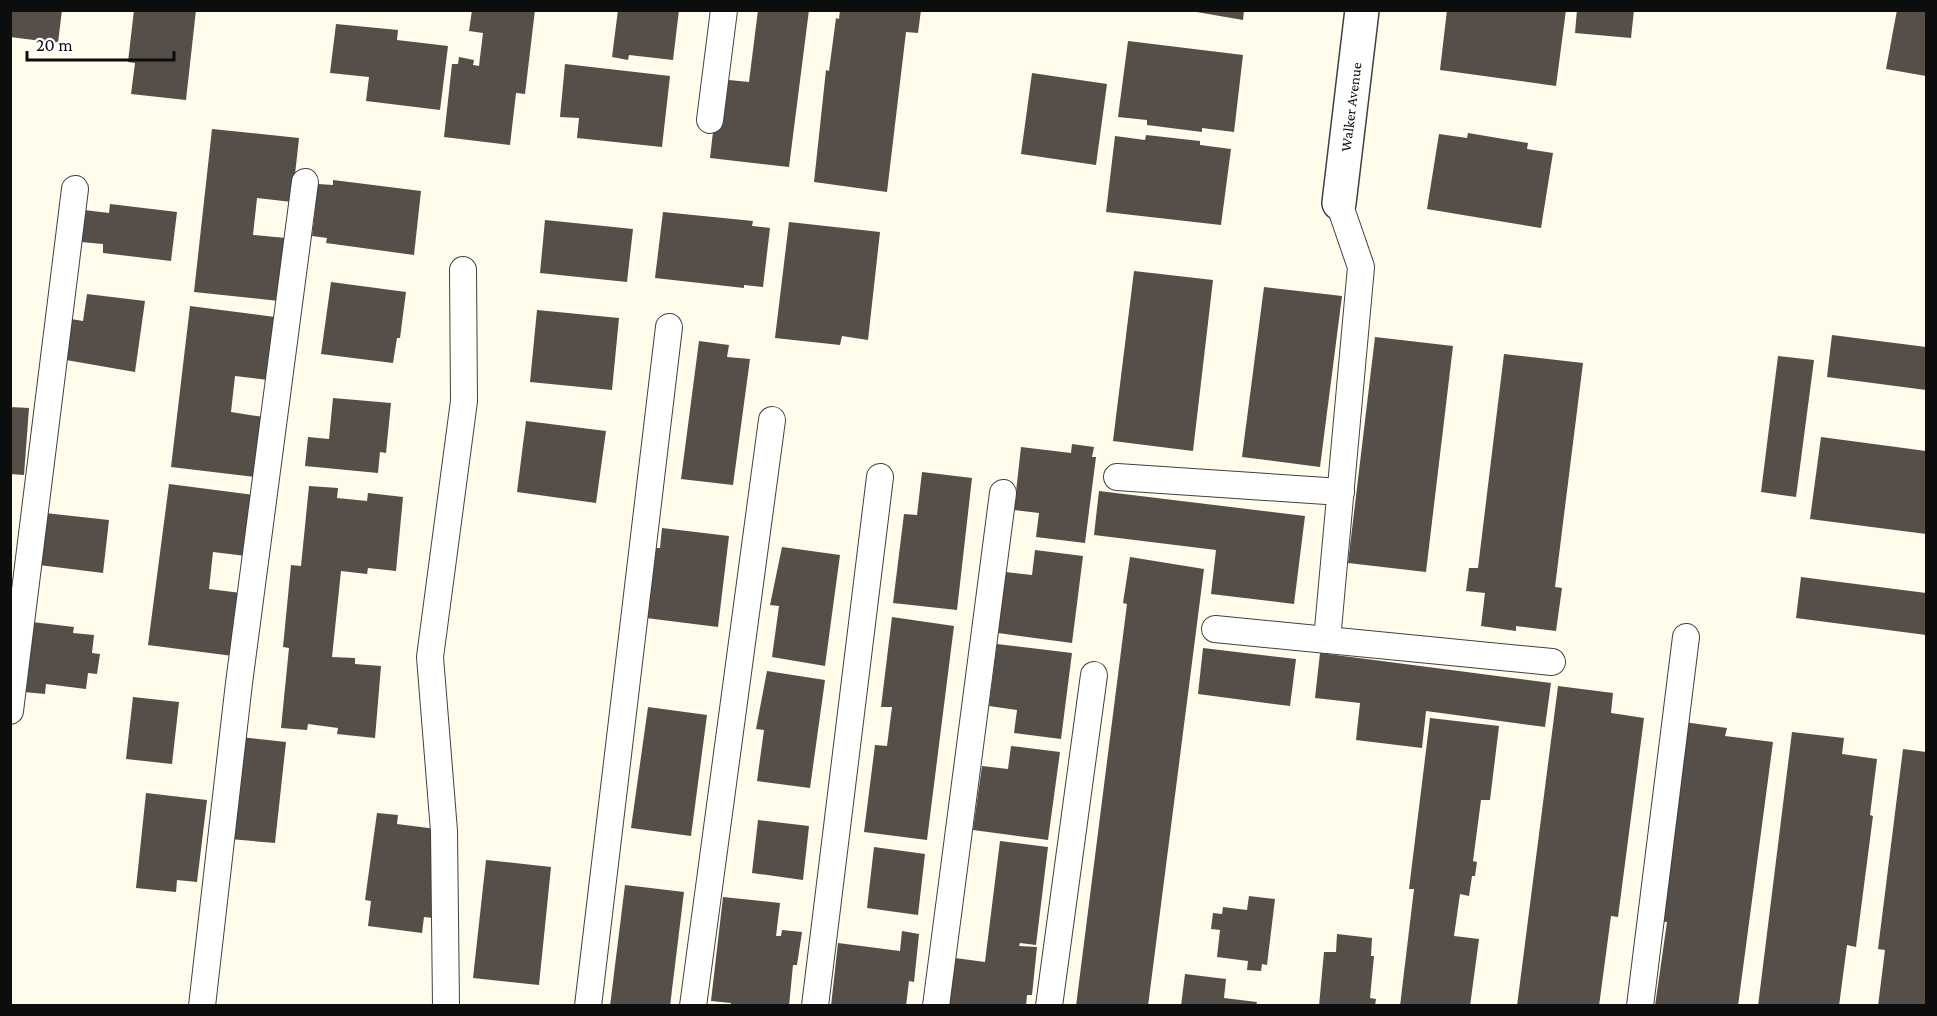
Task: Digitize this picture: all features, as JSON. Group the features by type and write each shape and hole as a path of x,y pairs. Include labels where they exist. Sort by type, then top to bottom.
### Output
{"street":[{"name":"Walker Avenue","path":"1339,202 1362,10"}],"lane":[{"path":"710,120 724,10"},
{"path":"202,1005 239,683 305,182"},
{"path":"10,711 75,189"},
{"path":"1327,639 1361,267 1339,202"},
{"path":"446,1005 444,831 430,657 464,401 463,270"},
{"path":"588,1005 669,327"},
{"path":"693,1005 772,420"},
{"path":"814,1005 880,477"},
{"path":"1117,477 1341,492"},
{"path":"936,1005 1003,493"},
{"path":"1215,629 1552,662"},
{"path":"1640,1005 1686,637"},
{"path":"1049,1005 1094,675"}],"building":[{"path":"10,10 62,10 58,43 10,37"},
{"path":"134,10 196,10 186,100 131,94 135,63 128,62"},
{"path":"472,10 535,10 525,94 516,93 510,145 444,137 452,64 458,64 459,57 474,60 473,65 479,66 483,33 469,31"},
{"path":"618,10 679,10 673,60 629,55 628,60 612,57"},
{"path":"758,10 809,10 789,167 710,158 719,79 749,82"},
{"path":"840,10 921,10 918,33 906,32 887,192 814,182 826,70 829,71 836,18 839,19"},
{"path":"1185,10 1244,10 1243,20"},
{"path":"1447,10 1566,10 1556,86 1440,70"},
{"path":"1577,10 1634,10 1631,38 1575,33"},
{"path":"1897,10 1926,10 1926,76 1886,69"},
{"path":"336,24 398,30 397,40 448,46 440,110 366,101 369,77 330,73"},
{"path":"1128,41 1243,55 1234,132 1202,128 1202,132 1147,125 1147,120 1118,117"},
{"path":"565,64 670,76 662,147 577,138 579,118 560,117"},
{"path":"1032,73 1107,84 1096,165 1021,154"},
{"path":"212,129 299,138 292,202 257,198 253,235 286,238 279,301 194,292"},
{"path":"1468,133 1528,143 1527,149 1553,153 1541,228 1427,209 1439,134 1467,138"},
{"path":"1146,135 1200,141 1200,145 1231,149 1221,225 1106,212 1115,136 1145,140"},
{"path":"333,180 421,191 414,255 326,243 327,238 312,236 318,184 333,185"},
{"path":"110,204 177,212 171,261 103,253 103,244 81,242 84,210 109,213"},
{"path":"663,212 753,221 752,226 770,228 763,287 744,285 744,288 655,278"},
{"path":"545,220 633,229 627,282 540,273"},
{"path":"789,222 880,232 868,340 842,336 840,345 775,338"},
{"path":"1134,271 1213,280 1193,451 1113,441"},
{"path":"331,282 406,292 400,338 397,338 393,363 321,354"},
{"path":"1264,287 1342,296 1320,467 1242,457"},
{"path":"87,294 145,301 135,372 66,360 71,319 83,321"},
{"path":"190,306 275,317 268,380 235,376 231,412 263,417 255,477 171,467"},
{"path":"537,310 619,318 612,390 530,382"},
{"path":"1832,335 1926,347 1926,390 1827,377"},
{"path":"1375,337 1453,346 1426,572 1348,563"},
{"path":"699,341 729,345 727,357 750,359 733,485 681,479"},
{"path":"1504,354 1583,363 1555,587 1562,588 1556,631 1516,626 1516,631 1481,626 1485,593 1466,591 1469,568 1478,568"},
{"path":"1778,356 1814,360 1796,497 1761,492"},
{"path":"333,398 391,403 386,453 380,452 378,473 305,466 308,437 329,439"},
{"path":"10,407 29,408 24,475 10,474"},
{"path":"526,421 606,431 596,503 517,492"},
{"path":"1821,437 1926,451 1926,534 1810,519"},
{"path":"1072,444 1094,447 1092,457 1096,457 1085,543 1036,537 1039,513 1014,510 1021,447 1071,453"},
{"path":"922,472 972,478 957,610 893,603 904,514 917,515"},
{"path":"169,484 254,495 246,556 213,552 209,589 241,593 233,656 148,645"},
{"path":"309,486 338,488 337,498 367,501 368,493 403,497 396,571 368,568 367,574 341,571 332,657 355,658 355,664 381,666 375,738 337,734 338,728 308,724 307,730 281,728 289,648 283,647 291,565 301,566"},
{"path":"1099,491 1305,516 1294,604 1211,594 1216,550 1094,535"},
{"path":"45,513 109,520 103,573 39,565"},
{"path":"662,528 729,536 718,627 646,618 655,548 660,548"},
{"path":"782,547 840,555 825,666 772,657 779,606 770,605"},
{"path":"1035,550 1083,556 1072,643 998,633 1006,572 1032,575"},
{"path":"1130,557 1204,569 1148,1006 1076,1006 1127,604 1123,603"},
{"path":"1801,577 1926,593 1926,635 1796,618"},
{"path":"892,617 954,626 927,840 864,832 875,745 887,746 892,707 881,707"},
{"path":"32,622 74,627 73,633 94,635 92,653 100,654 97,674 88,673 86,689 46,684 45,694 24,692"},
{"path":"997,644 1072,653 1061,739 1014,733 1017,710 989,706"},
{"path":"1203,648 1296,659 1290,706 1198,694"},
{"path":"1320,653 1551,683 1545,727 1426,711 1422,748 1356,740 1360,703 1315,698"},
{"path":"767,671 825,680 810,788 757,781 764,730 756,729"},
{"path":"1558,686 1613,693 1611,713 1644,718 1618,917 1611,916 1599,1006 1517,1006"},
{"path":"133,697 179,702 172,764 126,759"},
{"path":"648,707 707,715 691,836 631,828"},
{"path":"1430,718 1499,726 1490,800 1481,800 1473,861 1477,862 1475,876 1472,876 1469,896 1460,894 1454,936 1479,939 1470,1006 1400,1006 1414,889 1409,889"},
{"path":"1684,722 1727,728 1725,736 1773,742 1738,1006 1655,1006 1667,922 1657,921"},
{"path":"1792,732 1844,738 1842,754 1877,759 1870,815 1873,816 1856,947 1847,945 1839,1006 1758,1006"},
{"path":"241,737 286,742 275,843 230,839"},
{"path":"1011,746 1060,752 1048,840 973,830 982,766 1008,769"},
{"path":"1903,749 1926,752 1926,1006 1878,1006 1885,950 1878,949"},
{"path":"146,793 207,800 197,882 177,880 176,892 136,888"},
{"path":"377,813 398,815 397,824 444,830 433,918 424,917 422,933 368,926 371,901 365,900"},
{"path":"758,820 809,826 803,880 752,873"},
{"path":"1000,841 1048,847 1036,945 1020,943 1019,946 1037,947 1032,995 1027,995 1026,1006 949,1006 955,958 985,962"},
{"path":"874,847 925,854 918,915 867,908"},
{"path":"486,860 551,867 539,985 473,978"},
{"path":"625,885 684,892 670,1006 610,1006"},
{"path":"1249,896 1275,899 1267,965 1262,964 1261,971 1247,970 1248,961 1217,957 1220,930 1211,929 1213,913 1222,914 1223,907 1247,910"},
{"path":"723,897 780,903 776,936 781,936 782,930 802,932 797,965 793,965 789,1006 731,1006 731,1003 711,1001"},
{"path":"902,931 919,934 914,982 909,981 906,1006 831,1006 838,943 900,951"},
{"path":"1337,934 1372,938 1371,956 1374,956 1370,998 1376,999 1375,1006 1319,1006 1324,952 1336,952"},
{"path":"1185,974 1226,979 1224,998 1257,1002 1256,1006 1181,1006"}]}
